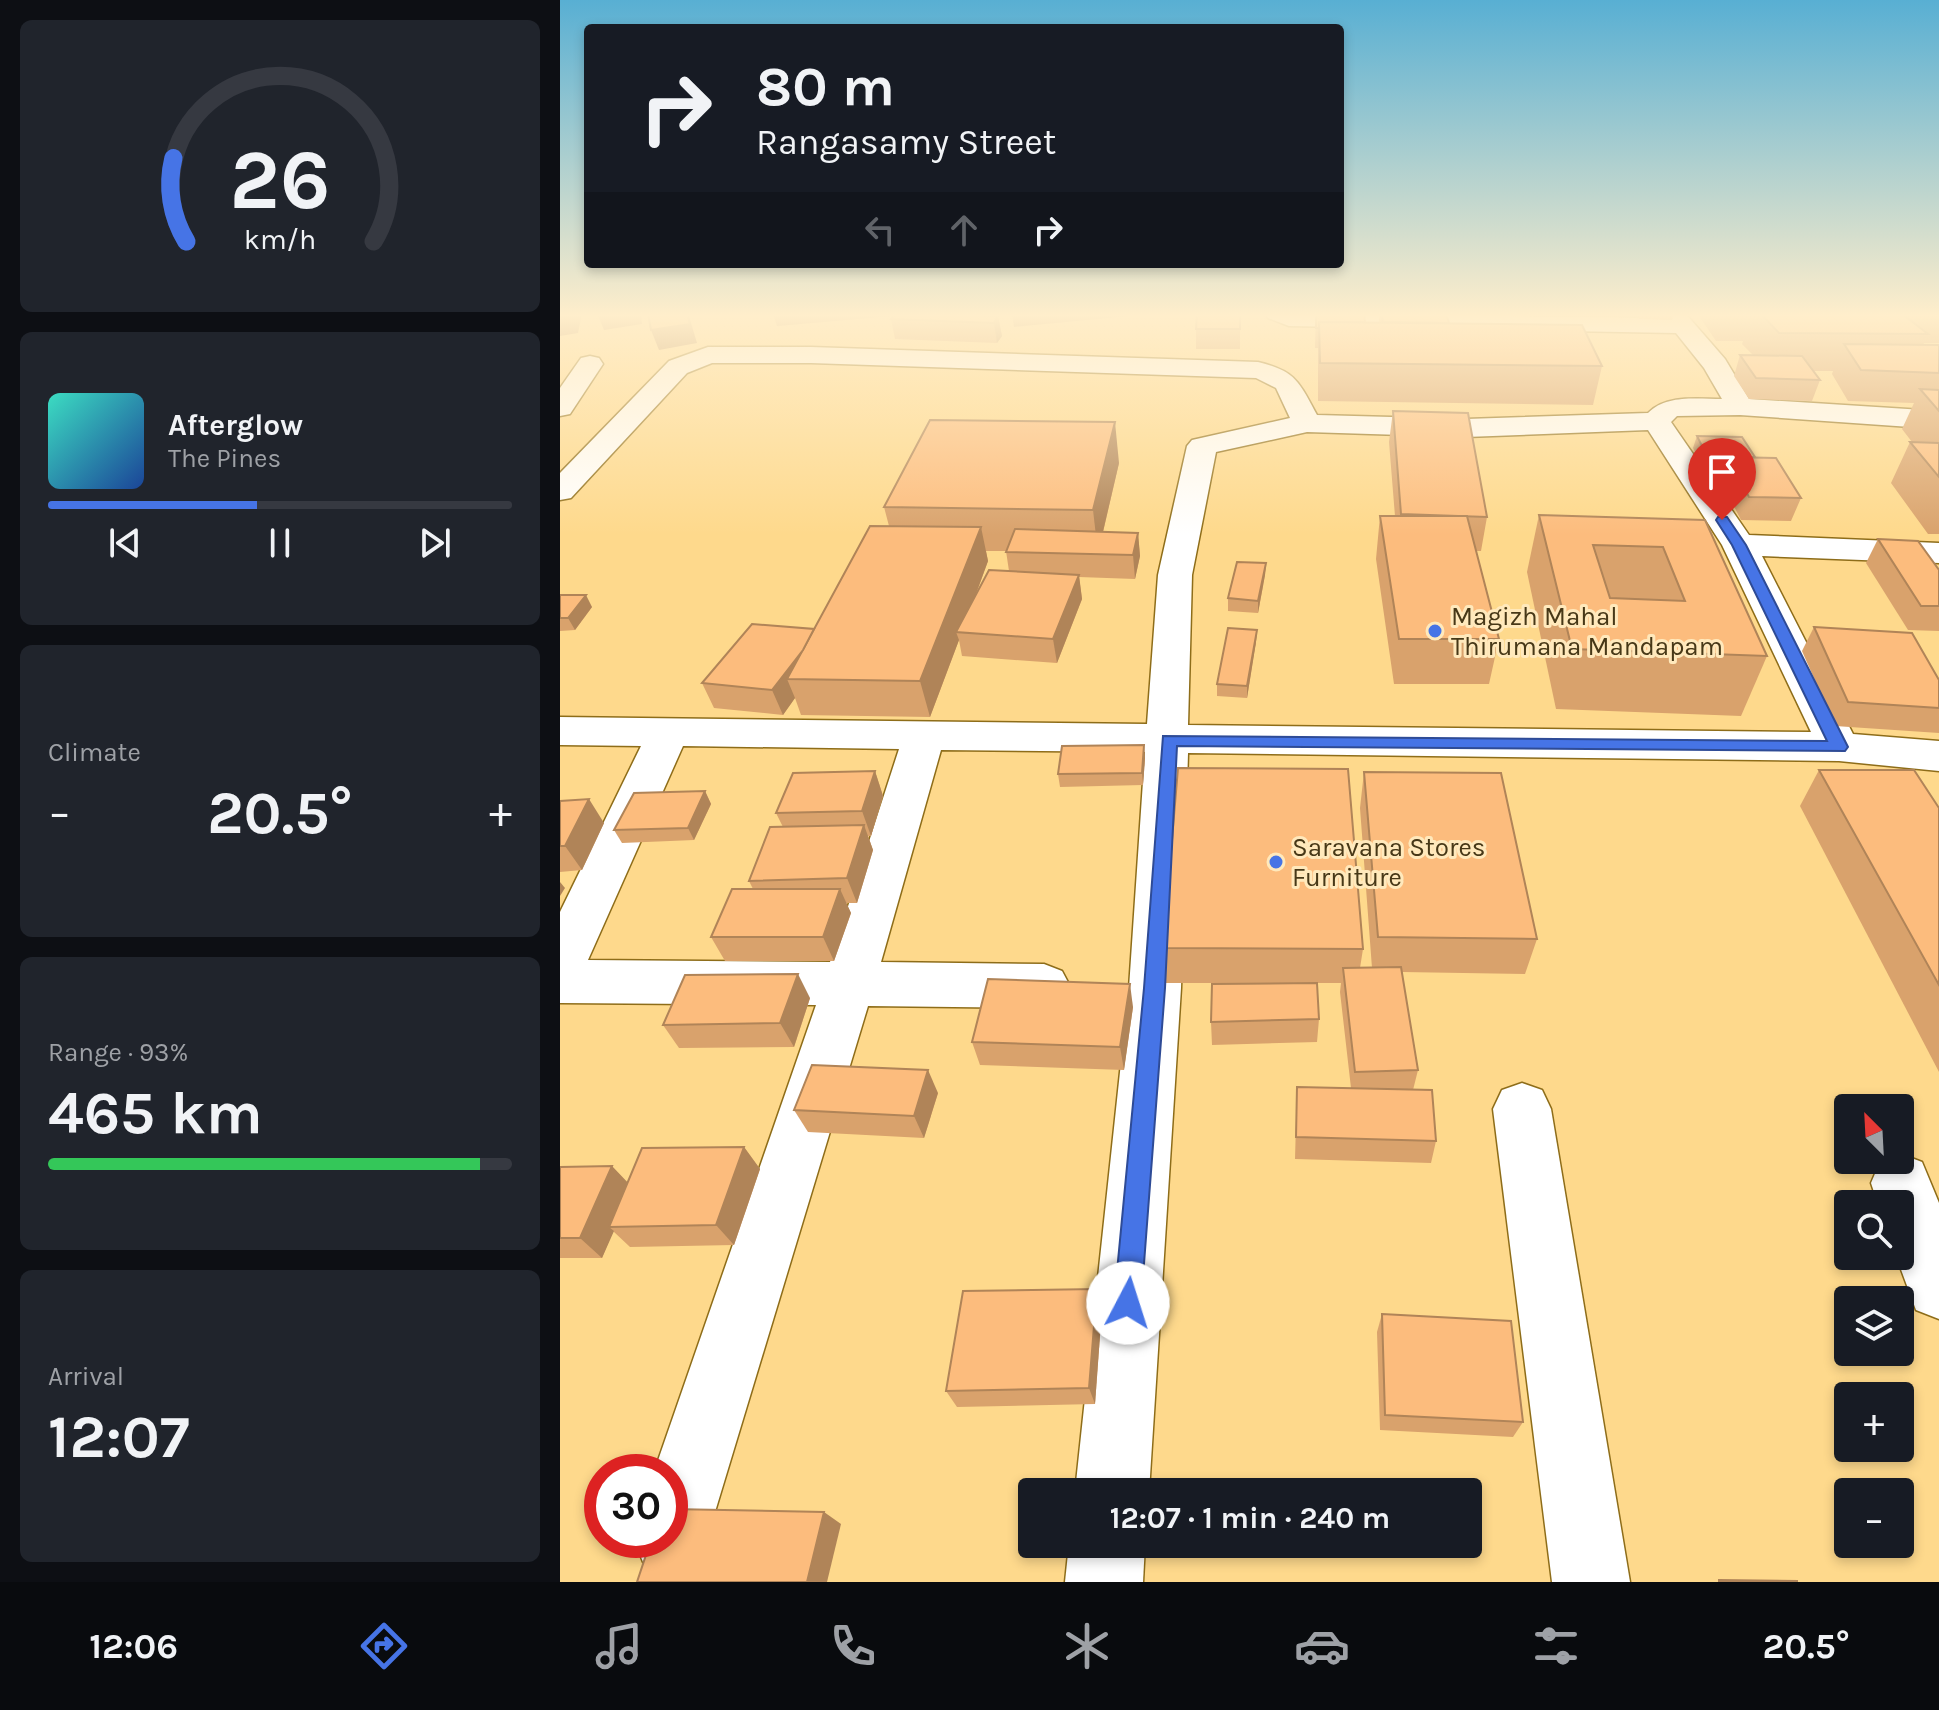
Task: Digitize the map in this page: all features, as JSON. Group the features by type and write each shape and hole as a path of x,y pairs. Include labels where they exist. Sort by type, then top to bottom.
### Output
{"street":[{"path":"560,408 574,387"},
{"path":"560,491 659,387"},
{"path":"1288,387 1307,423"},
{"path":"1728,387 1740,407"},
{"path":"1112,1478 1119,987 1169,740 1175,575 1202,446 1307,423 1466,428 1656,421 1665,411 1674,408 1740,407 1939,420"},
{"path":"1656,421 1739,545 1839,747"},
{"path":"560,453 596,454"},
{"path":"1739,545 1939,553"},
{"path":"560,731 1839,747 1939,756"},
{"path":"560,965 669,731"},
{"path":"688,1479 849,984 924,736"},
{"path":"560,981 1119,987"},
{"path":"1522,1109 1591,1582"},
{"path":"1901,1183 1939,1287"},
{"path":"655,1582 662,1558"},
{"path":"1104,1582 1106,1558"}],"building":[{"path":"1920,389 1939,390 1939,411"},
{"path":"1393,411 1468,413 1487,517 1401,514"},
{"path":"930,420 1115,422 1093,510 884,507"},
{"path":"1697,436 1742,437 1755,457 1708,458"},
{"path":"1910,442 1939,443 1939,477"},
{"path":"1728,457 1776,458 1801,498 1749,497"},
{"path":"1539,515 1705,520 1767,656 1572,649","holes":["1593,545 1663,547 1685,601 1610,598"]},
{"path":"1380,516 1467,516 1499,639 1399,639"},
{"path":"870,526 981,527 920,681 787,679"},
{"path":"1015,529 1138,533 1133,555 1006,552"},
{"path":"1878,539 1918,541 1939,570 1939,606 1921,606"},
{"path":"1237,562 1266,563 1258,601 1228,598"},
{"path":"989,570 1079,575 1053,639 956,632"},
{"path":"560,595 586,595 568,618 560,618"},
{"path":"752,624 814,629 803,650 772,690 702,683"},
{"path":"1814,627 1912,633 1939,680 1939,708 1848,702"},
{"path":"1228,628 1257,630 1247,686 1217,684"},
{"path":"1144,745 1142,773 1058,774 1062,746"},
{"path":"1178,768 1348,769 1363,949 1163,948"},
{"path":"1819,770 1914,770 1939,808 1939,985"},
{"path":"875,771 862,811 776,813 793,773"},
{"path":"1364,772 1501,773 1537,939 1378,937"},
{"path":"705,791 688,828 614,830 634,793"},
{"path":"589,799 565,846 560,846 560,801"},
{"path":"864,825 847,878 749,881 770,827"},
{"path":"732,889 840,889 823,937 711,937"},
{"path":"1401,967 1418,1070 1355,1072 1343,968"},
{"path":"798,974 780,1023 663,1025 685,975"},
{"path":"988,979 1130,984 1120,1047 972,1042"},
{"path":"1317,983 1319,1019 1211,1022 1212,984"},
{"path":"812,1065 928,1070 914,1116 794,1110"},
{"path":"1297,1087 1432,1090 1436,1141 1296,1137"},
{"path":"744,1147 716,1225 609,1227 642,1148"},
{"path":"612,1166 580,1238 560,1238 560,1167"},
{"path":"1097,1289 1089,1388 946,1391 963,1291"},
{"path":"1382,1314 1511,1321 1523,1422 1385,1415"},
{"path":"688,1509 824,1512 807,1582 637,1582 645,1558 688,1558"},
{"path":"1797,1581 1797,1582 1719,1582"}],"place":[{"name":"Magizh Mahal Thirumana Mandapam","path":"1435,631"},
{"name":"Saravana Stores Furniture","path":"1276,862"}],"route":[{"path":"1128,1303 1155,988 1169,740 1839,747 1739,545 1722,520"}]}
